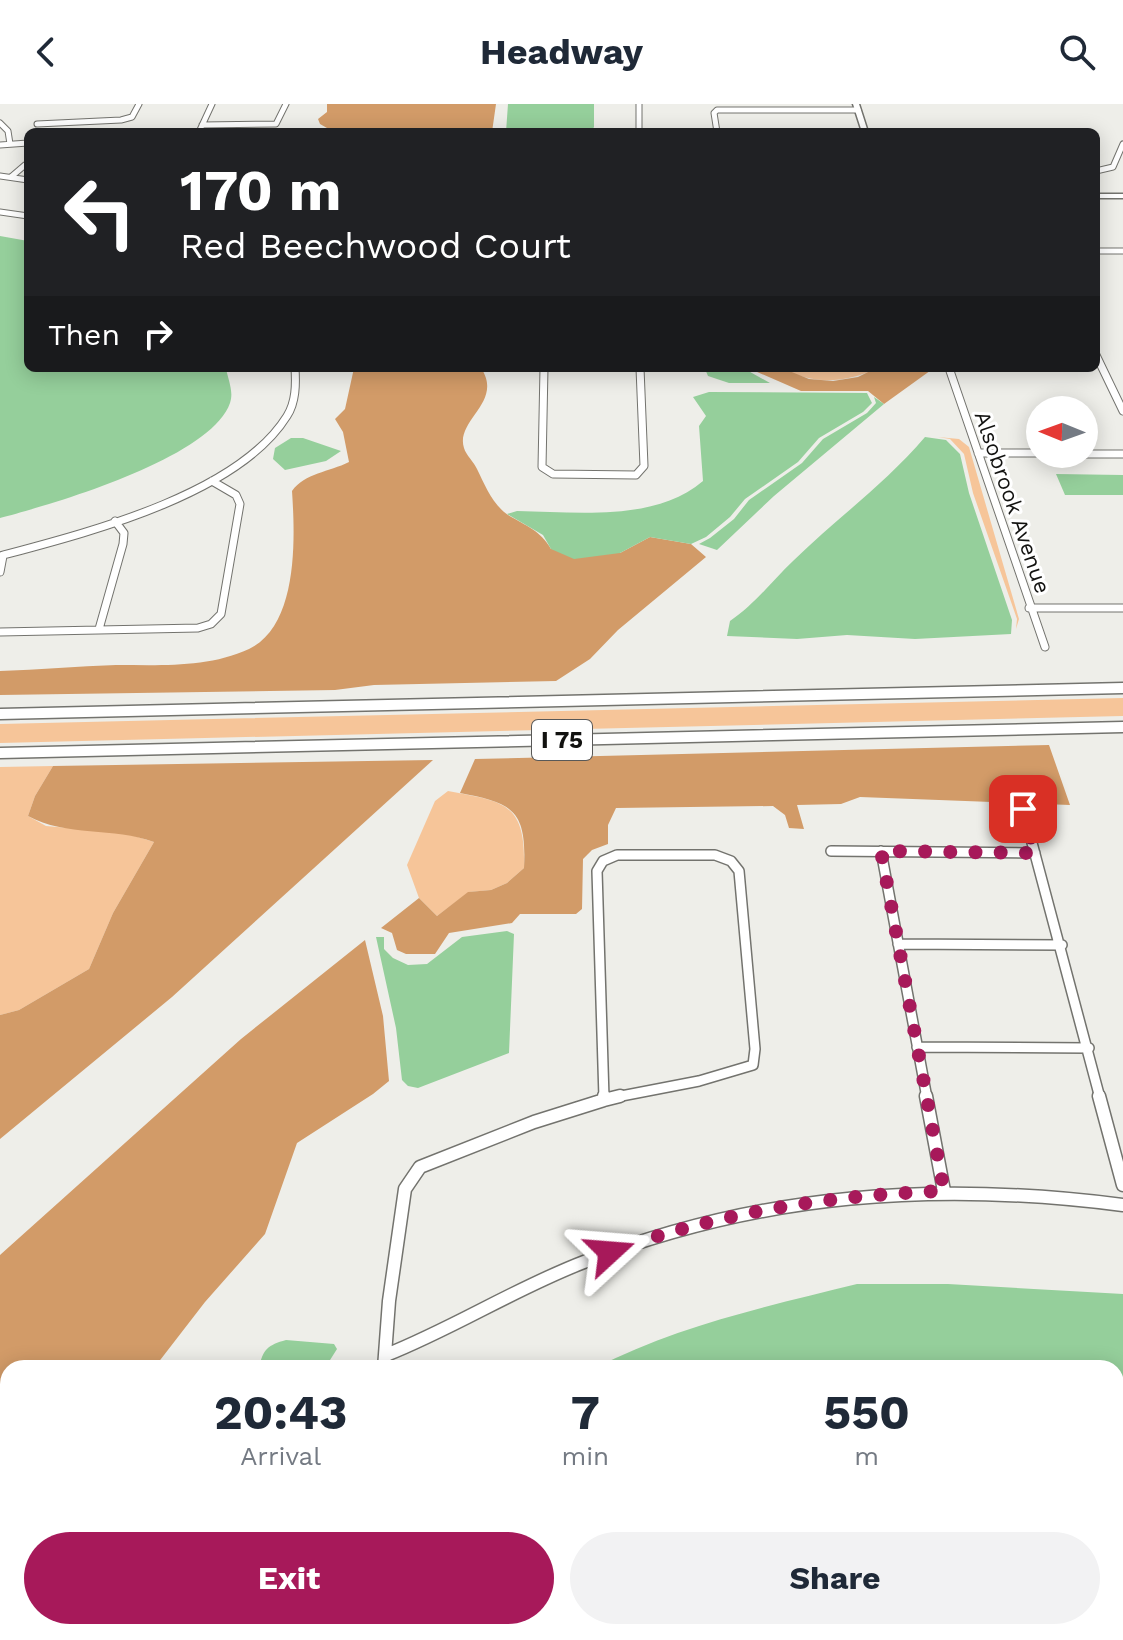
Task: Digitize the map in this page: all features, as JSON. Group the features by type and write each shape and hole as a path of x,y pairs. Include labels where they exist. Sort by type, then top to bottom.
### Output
{"highway":[{"name":"I 75","path":"0,714 1123,688"},
{"name":"I 75","path":"0,753 1123,727"}],"street":[{"path":"37,124 121,120 132,117 139,104"},
{"path":"201,128 212,104"},
{"path":"202,125 276,124 286,104"},
{"path":"639,104 639,128"},
{"path":"716,128 714,113 717,110 857,107 864,128"},
{"path":"0,123 8,131 10,144"},
{"path":"0,145 24,143"},
{"path":"1100,170 1113,167 1123,144"},
{"path":"11,177 24,166"},
{"path":"0,176 24,179"},
{"path":"1100,196 1123,196"},
{"path":"0,212 24,215"},
{"path":"1100,251 1123,251"},
{"path":"1100,363 1123,411"},
{"path":"0,572 2,556 115,521 212,481 264,444 287,416 294,398 295,372"},
{"path":"544,372 542,467 553,474 636,475 644,466 640,372"},
{"name":"Alsobrook Avenue","path":"950,372 1029,608 1045,647"},
{"path":"978,453 1026,453"},
{"path":"1098,454 1123,454"},
{"path":"0,632 198,628 211,624 221,614 240,504 236,495 212,481"},
{"path":"99,629 123,544 124,533 115,521"},
{"path":"1029,608 1123,608"},
{"path":"1023,809 1062,945 1123,1185"},
{"path":"831,851 1035,853"},
{"path":"881,851 944,1191"},
{"path":"385,1360 389,1301 405,1189 420,1167 604,1100 733,1073 753,1065 755,1049 739,871 731,861 715,855 617,855 603,861 597,871 604,1100"},
{"path":"898,944 1062,945"},
{"path":"917,1047 1089,1048"},
{"path":"386,1355 428,1339 470,1315 582,1263 683,1228 781,1206 887,1193 944,1191 1075,1198 1123,1205"}],"shaded area":[{"path":"327,104 496,104 493,128 327,128 318,119 327,112"},
{"path":"508,104 594,104 593,128 506,128"},
{"path":"0,236 24,240 24,372 227,372 231,399 217,423 194,442 163,460 91,490 0,518"},
{"path":"353,372 483,372 487,391 466,428 464,448 490,494 508,515 537,533 551,549 620,553 650,537 691,544 706,557 618,630 590,659 556,681 374,685 335,690 0,695 0,671 167,665 217,660 249,649 265,637 277,621 290,578 294,531 292,491 310,477 349,462 343,432 335,419 345,409"},
{"path":"706,372 750,372 770,383 729,383 708,376"},
{"path":"757,372 792,372 809,379 833,381 868,372 928,372 884,404 868,391 801,391"},
{"path":"792,372 867,372 829,380"},
{"path":"709,392 867,393 872,403 863,412 819,438 798,462 745,499 730,517 706,537 691,544 650,537 620,553 574,559 551,549 543,535 507,514 517,511 614,512 639,509 684,494 703,481 699,426 706,416 693,397"},
{"path":"874,397 884,404 774,496 717,550 699,544 734,519 749,500 802,463 823,439 867,413 876,403"},
{"path":"925,437 946,440 960,454 969,493 1012,620 1011,634 915,639 847,635 797,639 727,636 730,621 893,471"},
{"path":"938,437 959,439 969,447 1019,619 1016,629 1017,619 973,493 964,454 950,439"},
{"path":"291,438 303,438 341,451 326,461 285,470 273,459 275,448"},
{"path":"1056,474 1123,475 1123,495 1065,495"},
{"path":"1123,698 1123,716 0,743 0,724"},
{"path":"1049,745 1070,805 860,797 841,804 797,805 804,829 789,828 785,815 773,806 616,808 608,825 608,844 592,850 583,859 582,909 576,914 520,914 512,923 449,933 435,954 406,954 397,950 392,933 381,928 419,898 437,916 468,892 491,890 507,883 524,868 523,833 513,812 492,801 460,793 475,759"},
{"path":"433,760 172,997 0,1139 0,1015 19,1010 89,969 113,913 154,842 139,837 58,827 28,816 35,796 53,766"},
{"path":"53,766 35,796 28,816 46,826 125,833 154,842 113,913 89,969 19,1010 0,1015 0,767"},
{"path":"448,791 483,798 507,808 521,829 524,868 507,883 491,890 469,892 437,916 419,898 407,865 435,801"},
{"path":"507,931 514,934 509,1053 418,1088 408,1086 402,1080 396,1028 376,937 384,937 384,949 393,958 408,965 427,964 462,937"},
{"path":"365,940 383,1016 389,1081 297,1143 265,1234 205,1302 160,1360 0,1360 0,1255 241,1039"},
{"path":"857,1284 948,1284 1123,1294 1123,1360 612,1360 658,1340 757,1309"},
{"path":"286,1340 334,1344 337,1349 330,1360 261,1360 267,1349"}],"route":[{"path":"610,1252 683,1228 781,1206 887,1193 944,1191 881,851 1035,853 1023,809"}]}
